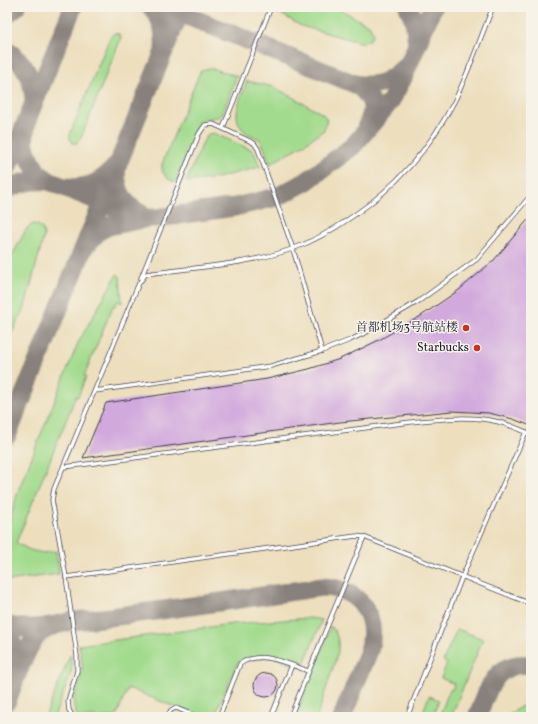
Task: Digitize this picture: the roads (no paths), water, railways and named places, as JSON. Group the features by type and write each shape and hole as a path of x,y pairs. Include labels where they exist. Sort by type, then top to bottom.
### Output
{"lane":[{"path":"223,128 271,7"},
{"path":"139,283 146,274 232,263 293,249 335,228 364,209 392,186 417,160 437,132 454,101 493,7"},
{"path":"73,717 69,710 68,701 77,671 77,656 66,577 52,500 54,489 202,128 205,124 212,124 223,128 254,143 258,149 293,249 322,351"},
{"path":"95,391 271,366 322,351 365,333 419,301 477,258 531,195"},
{"path":"64,467 441,419 484,419 499,422 531,434"},
{"path":"407,717 462,577 526,432"},
{"path":"66,577 348,536 364,537 531,604"},
{"path":"290,717 364,537"},
{"path":"219,717 240,664 246,660 272,658 308,671"},
{"path":"271,717 292,665"},
{"path":"167,717 171,710 176,708 198,717"},
{"path":"529,717 531,712"}],"place":[{"name":"首都机场3号航站楼","path":"466,328"},
{"name":"Starbucks","path":"477,348"}]}
